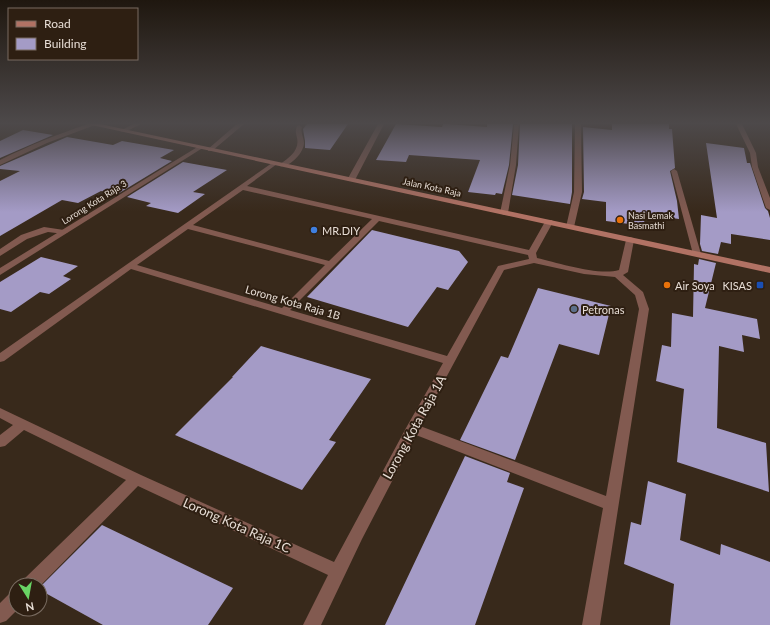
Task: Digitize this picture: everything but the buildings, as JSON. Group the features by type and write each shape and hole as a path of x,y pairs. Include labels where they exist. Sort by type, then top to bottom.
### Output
{"main road":[{"name":"Jalan Kota Raja","path":"224,153 770,270"}],"street":[{"path":"0,163 21,153"},
{"name":"Lorong Kota Raja 3","path":"0,272 191,153"},
{"path":"0,358 241,187 294,157 296,153"},
{"path":"350,180 365,153"},
{"path":"504,213 514,153"},
{"path":"570,227 578,192 578,153"},
{"path":"753,153 755,167 770,208"},
{"path":"674,171 697,254"},
{"path":"241,187 378,217 604,275 618,275 623,272 630,240"},
{"path":"283,312 378,217"},
{"path":"533,256 549,222"},
{"path":"186,226 331,264"},
{"path":"0,253 24,237 47,229 64,232"},
{"name":"Lorong Kota Raja 1A","path":"312,625 338,571 412,428 501,268 533,256"},
{"name":"Lorong Kota Raja 1B","path":"129,266 450,361"},
{"path":"591,625 644,308 640,294 618,275"},
{"name":"Lorong Kota Raja 1C","path":"0,413 136,479 338,571"},
{"path":"0,442 23,424"},
{"path":"412,428 612,505"},
{"path":"38,577 136,479"},
{"path":"0,615 8,607"}],"place":[{"name":"Nasi Lemak Basmathi","path":"620,220"},
{"name":"MR.DIY","path":"314,230"},
{"name":"Air Soya","path":"667,285"},
{"name":"KISAS","path":"760,285"},
{"name":"Petronas","path":"574,309"}]}
